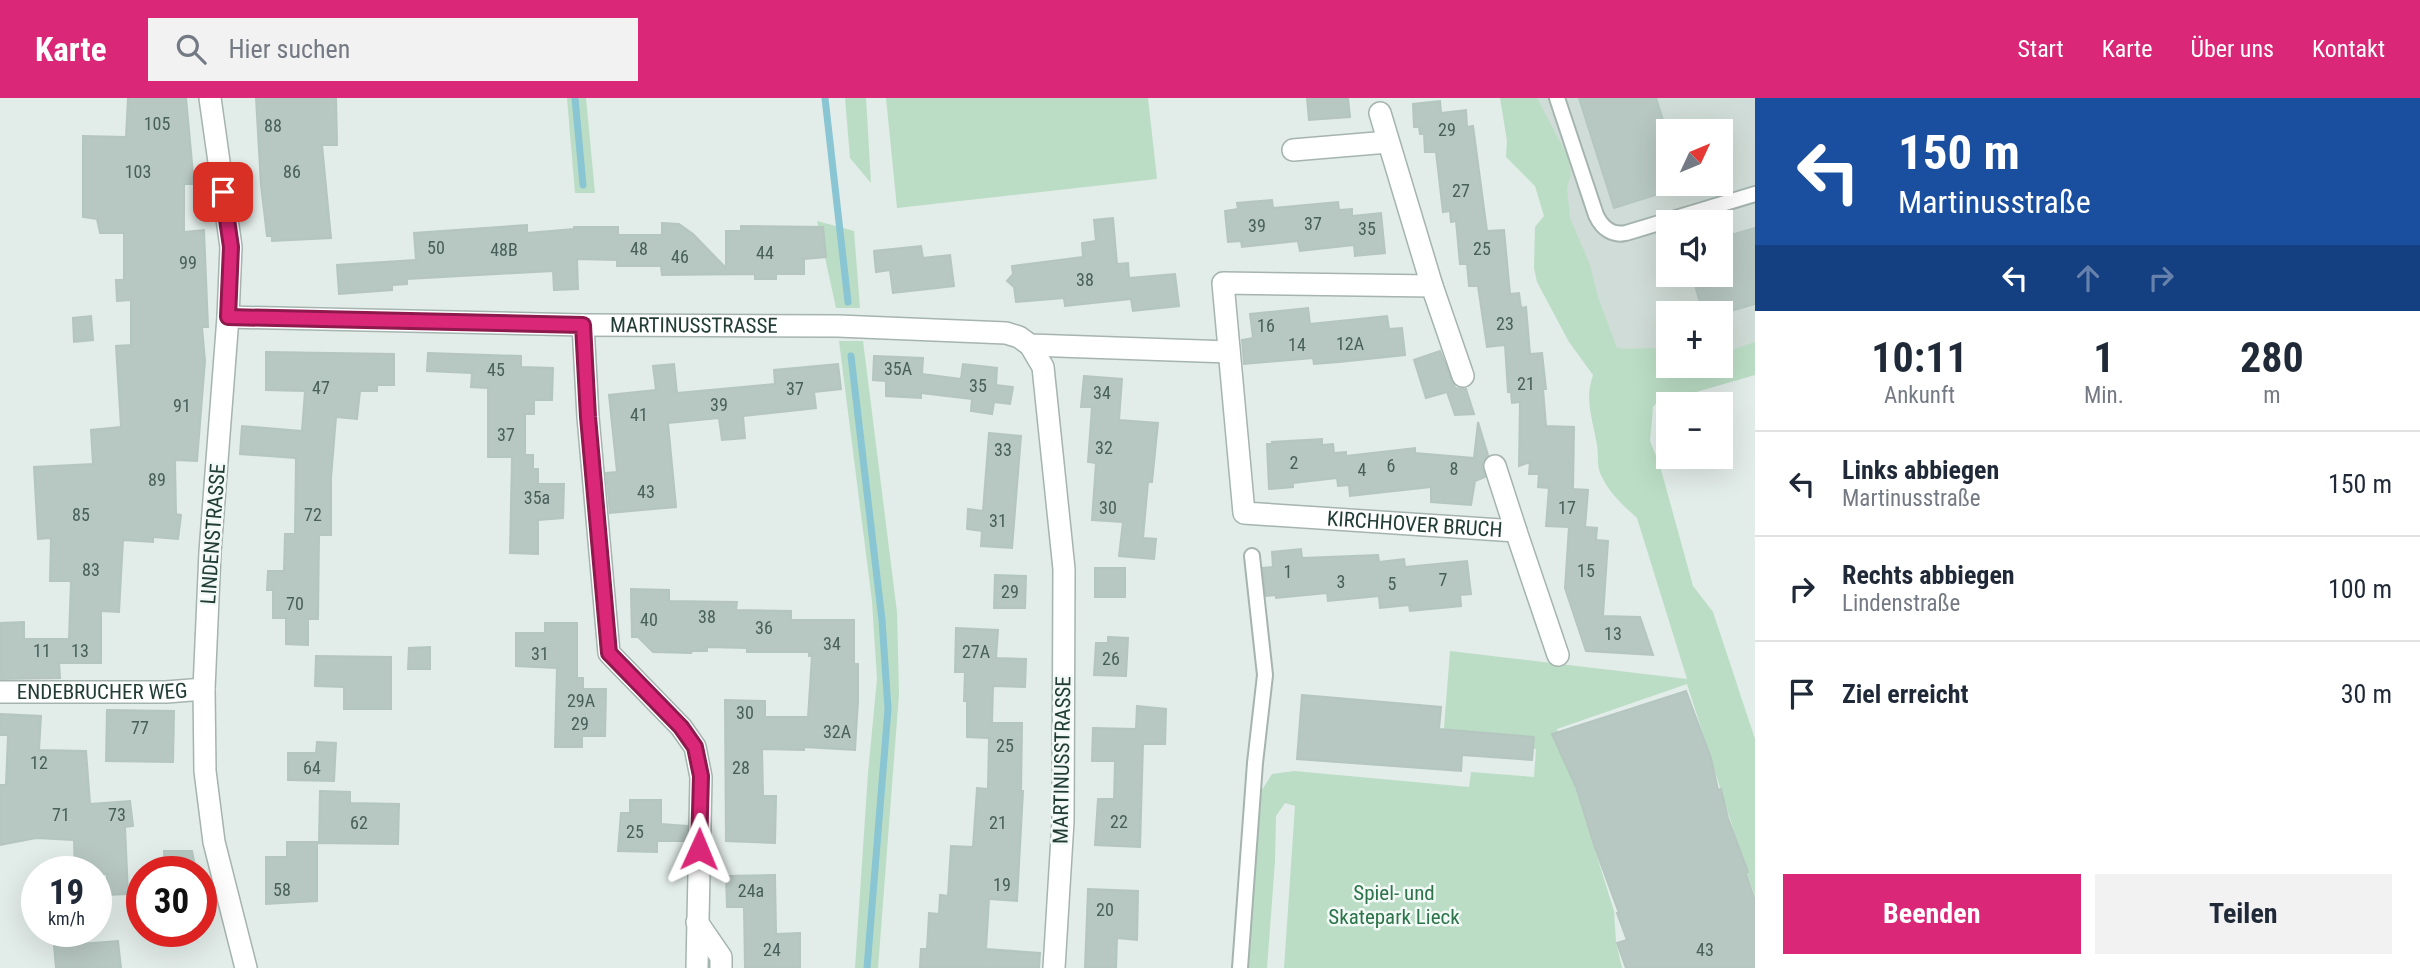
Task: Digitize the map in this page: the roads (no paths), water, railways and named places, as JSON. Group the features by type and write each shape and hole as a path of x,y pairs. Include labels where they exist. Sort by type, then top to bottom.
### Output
{"street":[{"name":"LINDENSTRASSE","path":"210,98 231,247 210,552 204,689 205,771 214,842 246,968"},
{"path":"1380,113 1432,286 1463,376"},
{"path":"1293,150 1388,142"},
{"path":"1229,352 1223,283 1432,286"},
{"name":"MARTINUSSTRASSE","path":"228,317 583,325 838,326 1006,333 1019,337 1030,345 1042,368 1064,569 1063,821 1054,968"},
{"path":"583,325 588,417 609,653 681,727 695,747 701,776 697,968"},
{"name":"MARTINUSSTRASSE","path":"1030,345 1229,352"},
{"name":"KIRCHHOVER BRUCH","path":"1229,352 1244,513 1516,531 1495,466"},
{"path":"1516,531 1558,655"},
{"name":"ENDEBRUCHER WEG","path":"0,692 166,692 204,689"},
{"path":"697,922 721,957 721,968"}],"lane":[{"path":"1557,98 1596,215 1605,229 1626,233 1755,194"},
{"path":"1240,968 1255,763 1265,675 1252,556"}],"waterway":[{"path":"575,98 583,185"},
{"path":"825,98 848,302"},
{"path":"851,356 882,620 888,709 867,968"}],"park label":[{"name":"Spiel- und Skatepark Lieck","path":"1394,905"}]}
